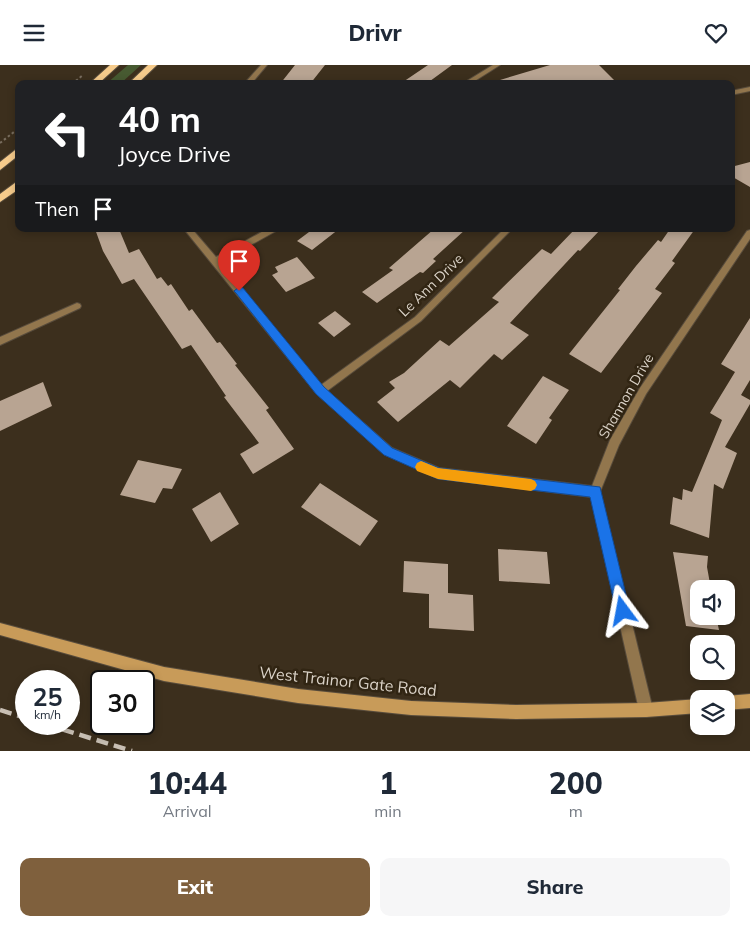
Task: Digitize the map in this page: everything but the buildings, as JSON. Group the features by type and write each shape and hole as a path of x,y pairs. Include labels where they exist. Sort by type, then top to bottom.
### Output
{"highway":[{"path":"98,80 115,65"},
{"path":"136,80 153,65"},
{"path":"0,167 15,154"},
{"path":"0,199 15,186"}],"main road":[{"name":"West Trainor Gate Road","path":"0,629 164,674 298,696 410,708 516,712 646,710 690,707"},
{"path":"735,702 750,701"}],"street":[{"path":"251,80 264,65"},
{"path":"472,80 498,65"},
{"path":"735,92 750,89"},
{"path":"190,232 320,391 388,451 438,473 595,492 646,710"},
{"path":"214,262 268,232"},
{"name":"Le Ann Drive","path":"320,391 418,319 505,232"},
{"name":"Shannon Drive","path":"595,492 614,443 642,391 750,233"},
{"path":"0,341 77,307"}],"path":[{"path":"0,143 15,131"}],"green space":[{"path":"128,65 141,65 124,80 111,80"}],"railway":[{"path":"0,710 15,715"},
{"path":"80,735 132,751"}],"slow traffic":[{"path":"421,467 438,473 531,485"}],"route":[{"path":"239,291 320,391 388,451 415,465 438,473 595,492 623,611"}]}
